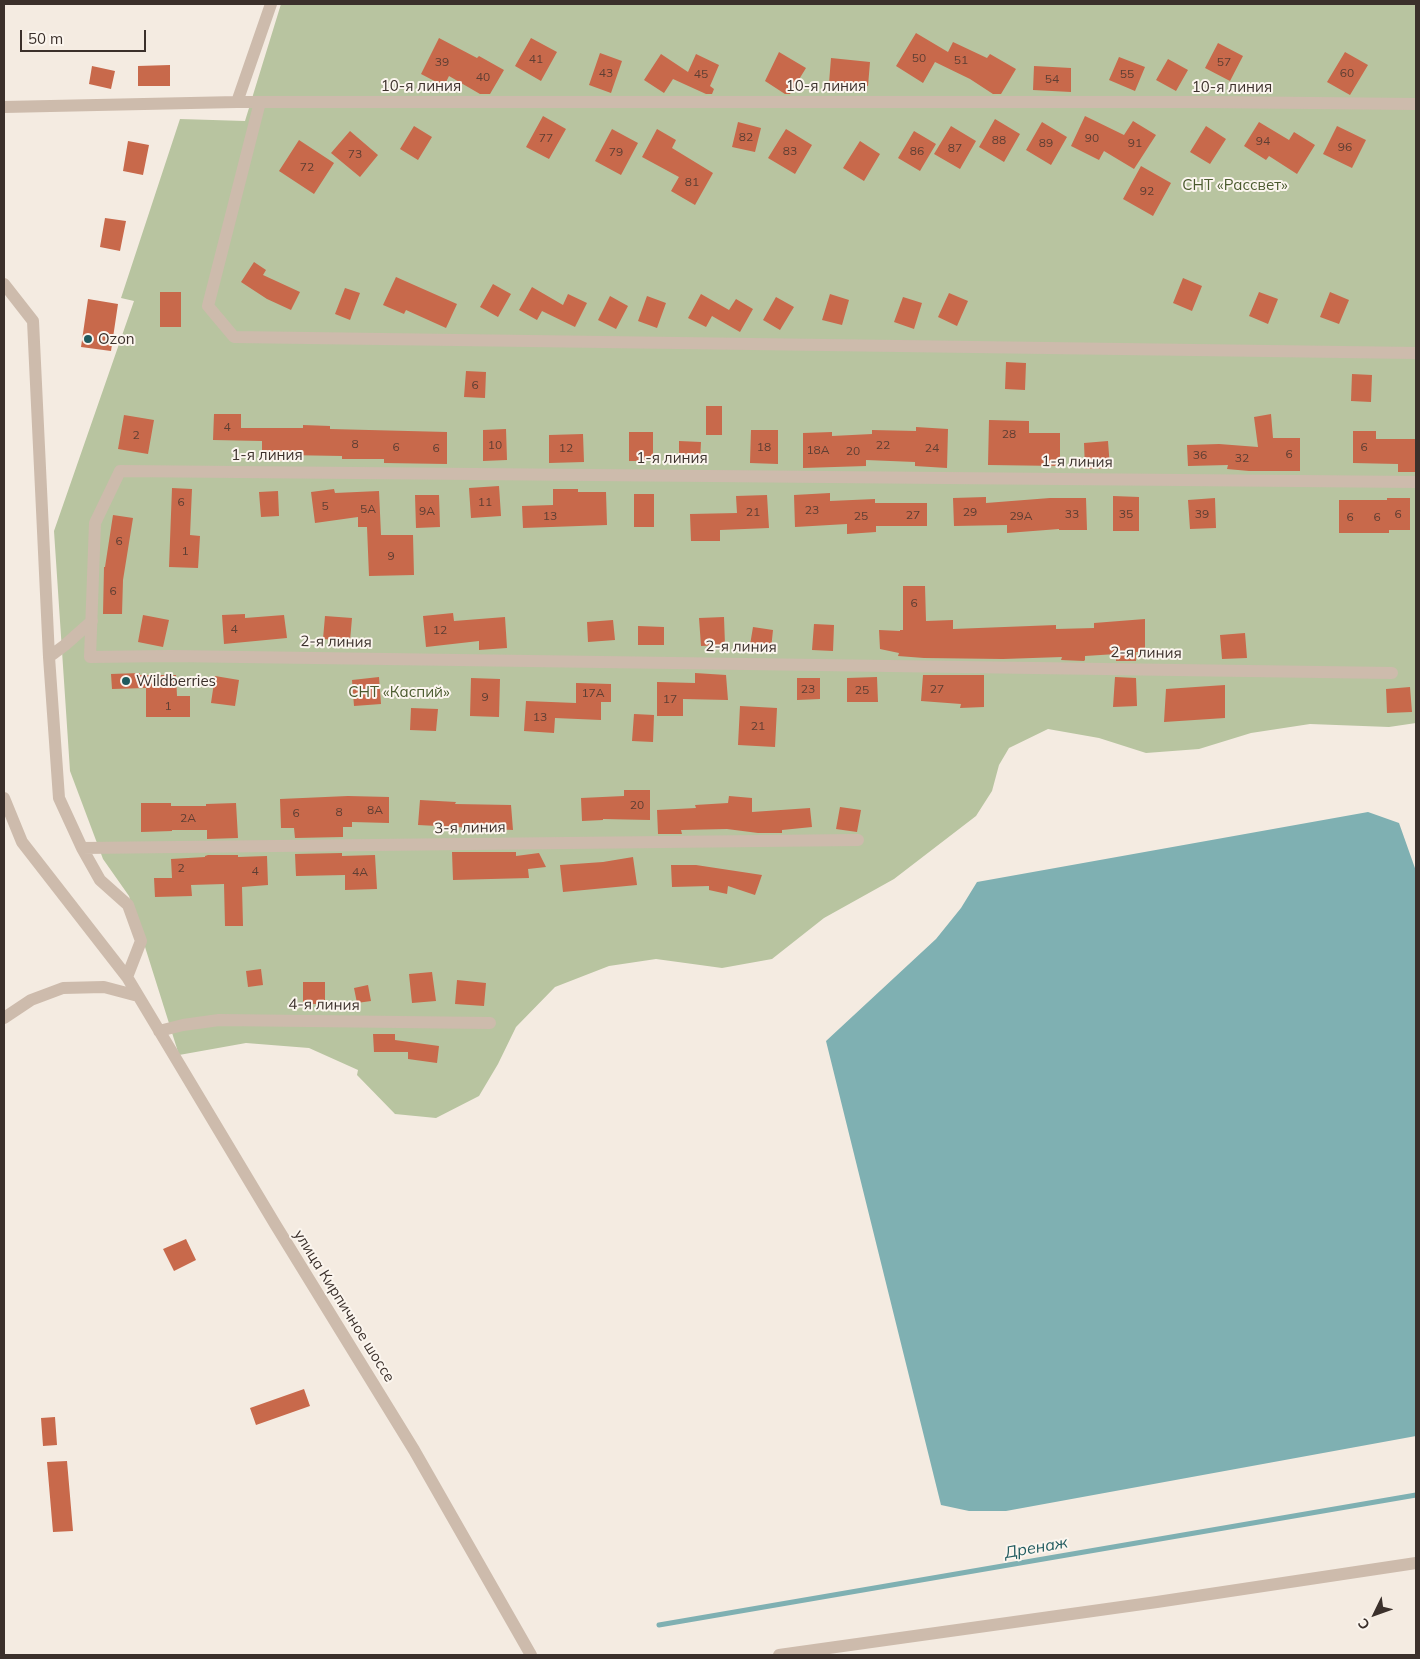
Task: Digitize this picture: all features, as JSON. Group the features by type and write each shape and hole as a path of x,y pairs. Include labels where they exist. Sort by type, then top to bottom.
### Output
{"street":[{"path":"237,102 271,4"},
{"name":"10-я линия","path":"4,107 237,102 1217,102 1416,104"},
{"path":"260,102 208,306 234,336 1416,353"},
{"path":"4,284 33,321 49,657 59,798 82,848 100,880 128,905 141,941 127,977"},
{"name":"1-я линия","path":"90,657 95,523 120,471 1416,482"},
{"path":"49,657 92,621"},
{"name":"2-я линия","path":"90,657 170,656 1392,673"},
{"name":"улица Кирпичное шоссе","path":"4,798 22,842 127,977 275,1224 414,1450 531,1655"},
{"name":"3-я линия","path":"82,848 858,840"},
{"path":"4,1018 31,1000 63,988 104,987 138,996"},
{"name":"4-я линия","path":"159,1031 183,1025 219,1020 490,1023"},
{"path":"779,1655 1158,1602 1416,1563"}],"green space":[{"name":"СНТ «Каспий»","path":"281,4 1416,4 1416,723 1389,727 1310,724 1251,733 1199,749 1146,753 1099,738 1048,729 1009,748 999,765 992,791 976,816 894,879 824,918 772,959 722,968 656,959 609,966 555,987 516,1027 498,1064 479,1096 436,1118 395,1114 357,1075 358,1070 309,1048 246,1043 179,1055 129,896 103,859 70,771 54,531 134,301 121,298 180,119 245,121"}],"water":[{"path":"1368,812 1399,823 1416,871 1416,1436 1006,1511 969,1511 941,1505 826,1041 936,939 961,908 977,882"}],"building":[{"path":"916,33 948,52 953,42 987,58 990,54 1016,69 1001,94 993,94 970,79 935,62 923,83 896,66"},
{"path":"439,38 477,58 479,56 504,70 490,94 480,94 449,76 444,86 421,74"},
{"path":"531,38 557,52 541,81 515,66"},
{"path":"1218,43 1243,56 1230,81 1205,68"},
{"path":"779,52 806,68 790,94 785,94 765,81"},
{"path":"1345,52 1368,65 1350,95 1327,82"},
{"path":"600,53 622,61 611,93 589,85"},
{"path":"661,54 688,72 696,54 719,65 710,86 714,89 712,94 706,94 673,79 664,93 644,80"},
{"path":"1119,57 1145,67 1135,91 1109,80"},
{"path":"831,58 870,62 868,86 829,83"},
{"path":"1168,59 1188,70 1176,91 1156,80"},
{"path":"170,65 170,86 138,86 138,66"},
{"path":"92,66 115,71 111,89 89,84"},
{"path":"1034,66 1071,68 1071,92 1033,90"},
{"path":"543,116 566,129 549,159 526,147"},
{"path":"1085,116 1124,135 1133,121 1156,135 1134,169 1104,151 1099,160 1071,146"},
{"path":"995,119 1020,134 1004,162 979,147"},
{"path":"738,122 761,128 755,152 732,147"},
{"path":"1042,122 1067,137 1051,165 1026,150"},
{"path":"1259,122 1289,140 1294,132 1315,145 1297,174 1269,156 1266,160 1244,146"},
{"path":"414,126 432,137 418,160 400,149"},
{"path":"951,126 976,141 960,169 934,154"},
{"path":"1206,126 1226,139 1210,164 1190,152"},
{"path":"1337,126 1366,140 1352,168 1323,154"},
{"path":"612,129 638,143 621,175 595,161"},
{"path":"657,129 676,140 672,148 713,173 695,205 671,191 679,177 642,157"},
{"path":"786,129 812,145 795,174 768,158"},
{"path":"350,131 378,155 360,177 331,153"},
{"path":"914,131 936,144 920,171 898,158"},
{"path":"299,140 334,163 314,194 279,171"},
{"path":"128,141 149,145 143,175 123,171"},
{"path":"860,141 880,154 864,181 843,168"},
{"path":"1141,166 1171,183 1153,216 1123,199"},
{"path":"105,218 126,221 120,251 100,247"},
{"path":"254,262 266,270 263,275 300,292 291,310 267,299 241,282"},
{"path":"396,277 457,304 446,328 406,310 404,314 383,305"},
{"path":"1183,278 1202,286 1192,311 1173,303"},
{"path":"493,284 511,294 498,317 480,307"},
{"path":"532,287 563,305 568,294 587,303 575,327 542,311 537,320 519,310"},
{"path":"345,288 360,293 350,320 335,314"},
{"path":"160,292 181,292 181,327 160,327"},
{"path":"1259,292 1278,299 1268,324 1249,316"},
{"path":"1330,292 1349,300 1339,324 1320,317"},
{"path":"949,293 968,301 957,326 938,317"},
{"path":"701,294 729,310 736,299 753,309 740,332 712,316 706,327 688,318"},
{"path":"830,294 849,300 842,325 822,320"},
{"path":"610,296 628,306 616,329 598,320"},
{"path":"647,296 666,303 657,328 638,321"},
{"path":"776,297 794,307 780,330 763,320"},
{"path":"903,297 922,303 914,329 894,322"},
{"path":"88,299 118,304 111,351 81,347"},
{"path":"1006,362 1026,363 1025,390 1005,389"},
{"path":"466,371 486,372 485,398 464,397"},
{"path":"1352,374 1372,375 1371,402 1351,401"},
{"path":"706,406 722,406 722,435 706,435"},
{"path":"214,414 241,414 241,428 303,428 303,425 330,426 330,429 447,432 447,464 384,463 384,459 342,459 342,456 285,455 285,461 262,460 262,441 213,440"},
{"path":"1271,414 1273,438 1300,438 1300,471 1249,471 1227,469 1228,465 1188,466 1187,445 1219,444 1258,447 1254,417"},
{"path":"124,415 154,420 148,454 118,449"},
{"path":"989,420 1029,421 1029,433 1060,433 1060,466 988,465"},
{"path":"916,427 948,429 947,468 915,466 915,462 866,460 866,466 803,468 803,433 832,432 832,436 872,434 872,430 916,431"},
{"path":"506,429 507,460 483,461 483,430"},
{"path":"751,430 778,430 778,464 750,463"},
{"path":"1353,431 1376,431 1376,439 1416,439 1416,472 1398,472 1398,464 1353,463"},
{"path":"629,432 653,432 653,461 629,461"},
{"path":"583,434 584,462 549,463 549,435"},
{"path":"679,441 701,442 700,461 679,461"},
{"path":"1108,441 1110,468 1085,469 1084,443"},
{"path":"499,486 501,516 471,518 469,488"},
{"path":"172,488 192,489 190,535 200,536 198,568 169,567"},
{"path":"334,489 335,493 379,491 381,535 413,535 414,575 369,576 367,527 358,527 358,517 315,523 311,492"},
{"path":"553,489 578,489 578,492 606,492 607,525 523,528 522,506 553,505"},
{"path":"278,491 279,516 261,517 259,492"},
{"path":"830,493 830,501 875,499 875,503 927,503 927,526 876,526 876,532 847,534 847,524 795,527 794,495"},
{"path":"634,494 654,494 654,527 634,527"},
{"path":"415,495 439,495 440,527 416,528"},
{"path":"767,495 769,528 720,530 720,541 691,541 690,514 737,513 736,496"},
{"path":"1113,496 1139,497 1139,531 1113,531"},
{"path":"986,497 986,503 1050,498 1086,498 1087,530 1059,529 1007,533 1007,525 954,526 953,498"},
{"path":"1215,498 1216,528 1190,529 1188,500"},
{"path":"1387,498 1410,498 1410,530 1389,530 1389,533 1339,533 1339,500 1387,500"},
{"path":"113,515 133,518 123,580 122,614 103,614 104,567"},
{"path":"903,586 925,586 926,621 953,620 953,629 1056,625 1056,629 1094,628 1094,623 1145,619 1145,652 1136,652 1136,661 1116,661 1116,654 1085,656 1084,661 1061,660 1062,657 1003,659 898,656 899,653 880,649 879,630 903,630"},
{"path":"453,613 454,621 505,617 507,648 479,650 479,641 426,647 423,616"},
{"path":"245,614 245,618 284,615 287,638 224,644 222,615"},
{"path":"143,615 169,620 163,647 138,642"},
{"path":"325,616 352,618 350,641 323,639"},
{"path":"724,617 725,645 701,646 699,618"},
{"path":"613,620 615,640 588,642 587,622"},
{"path":"814,624 834,625 833,651 812,650"},
{"path":"638,626 664,627 664,645 638,645"},
{"path":"753,627 773,630 771,649 750,645"},
{"path":"1245,633 1247,658 1222,659 1220,635"},
{"path":"140,673 140,675 176,675 177,696 190,696 190,717 146,717 146,688 112,689 111,674"},
{"path":"695,673 726,675 728,700 683,699 683,716 657,716 657,682 695,683"},
{"path":"923,675 984,675 984,707 960,708 961,704 921,701"},
{"path":"215,676 239,680 235,706 211,703"},
{"path":"379,677 381,704 354,706 352,680"},
{"path":"877,677 878,702 847,702 847,678"},
{"path":"1115,677 1136,678 1137,706 1113,707"},
{"path":"471,678 500,679 499,717 470,716"},
{"path":"797,678 820,678 820,699 797,700"},
{"path":"576,683 611,684 611,702 601,702 601,720 555,718 554,733 524,731 526,701 576,703"},
{"path":"1225,685 1225,718 1164,722 1166,689"},
{"path":"1410,687 1412,712 1387,713 1386,689"},
{"path":"740,706 777,708 775,747 738,745"},
{"path":"411,708 438,709 436,731 410,730"},
{"path":"634,714 654,715 653,742 632,741"},
{"path":"624,790 650,790 650,820 603,819 582,821 581,798 624,796"},
{"path":"348,796 389,797 389,823 352,822 352,827 343,827 343,837 295,838 294,828 281,828 280,799"},
{"path":"729,796 752,798 752,812 810,808 812,827 782,830 782,833 758,833 727,829 681,830 682,834 658,834 657,810 696,808 695,805 728,803"},
{"path":"420,800 456,802 455,804 511,805 513,830 418,825"},
{"path":"141,803 171,803 171,806 206,806 206,804 236,803 238,838 207,839 207,830 141,832"},
{"path":"840,807 861,810 857,832 836,829"},
{"path":"452,852 516,852 516,856 539,853 546,867 528,869 529,878 453,880"},
{"path":"342,853 342,856 375,855 377,889 345,890 345,875 296,876 295,854"},
{"path":"208,855 267,856 268,885 242,887 243,926 225,926 224,884 191,885 192,896 155,897 154,878 172,878 171,859 205,857"},
{"path":"633,857 637,885 563,892 560,865 603,862"},
{"path":"671,865 696,865 762,875 755,895 728,886 727,894 709,890 709,886 672,887"},
{"path":"261,969 263,985 248,987 246,971"},
{"path":"432,972 436,1001 412,1003 409,974"},
{"path":"457,980 486,983 484,1006 455,1004"},
{"path":"303,982 325,982 325,1004 303,1004"},
{"path":"368,985 371,1001 357,1003 354,988"},
{"path":"373,1034 395,1034 395,1040 439,1046 437,1063 408,1059 408,1052 374,1052"},
{"path":"186,1239 196,1260 174,1271 163,1249"},
{"path":"304,1389 310,1406 256,1425 250,1408"},
{"path":"55,1417 57,1445 43,1446 41,1418"},
{"path":"67,1461 73,1531 53,1532 47,1462"}],"waterway":[{"name":"Дренаж","path":"659,1625 1416,1495"}],"place":[{"name":"Ozon","path":"88,339"},
{"name":"Wildberries","path":"126,681"}],"park label":[{"name":"СНТ «Рассвет»","path":"1235,185"}]}
